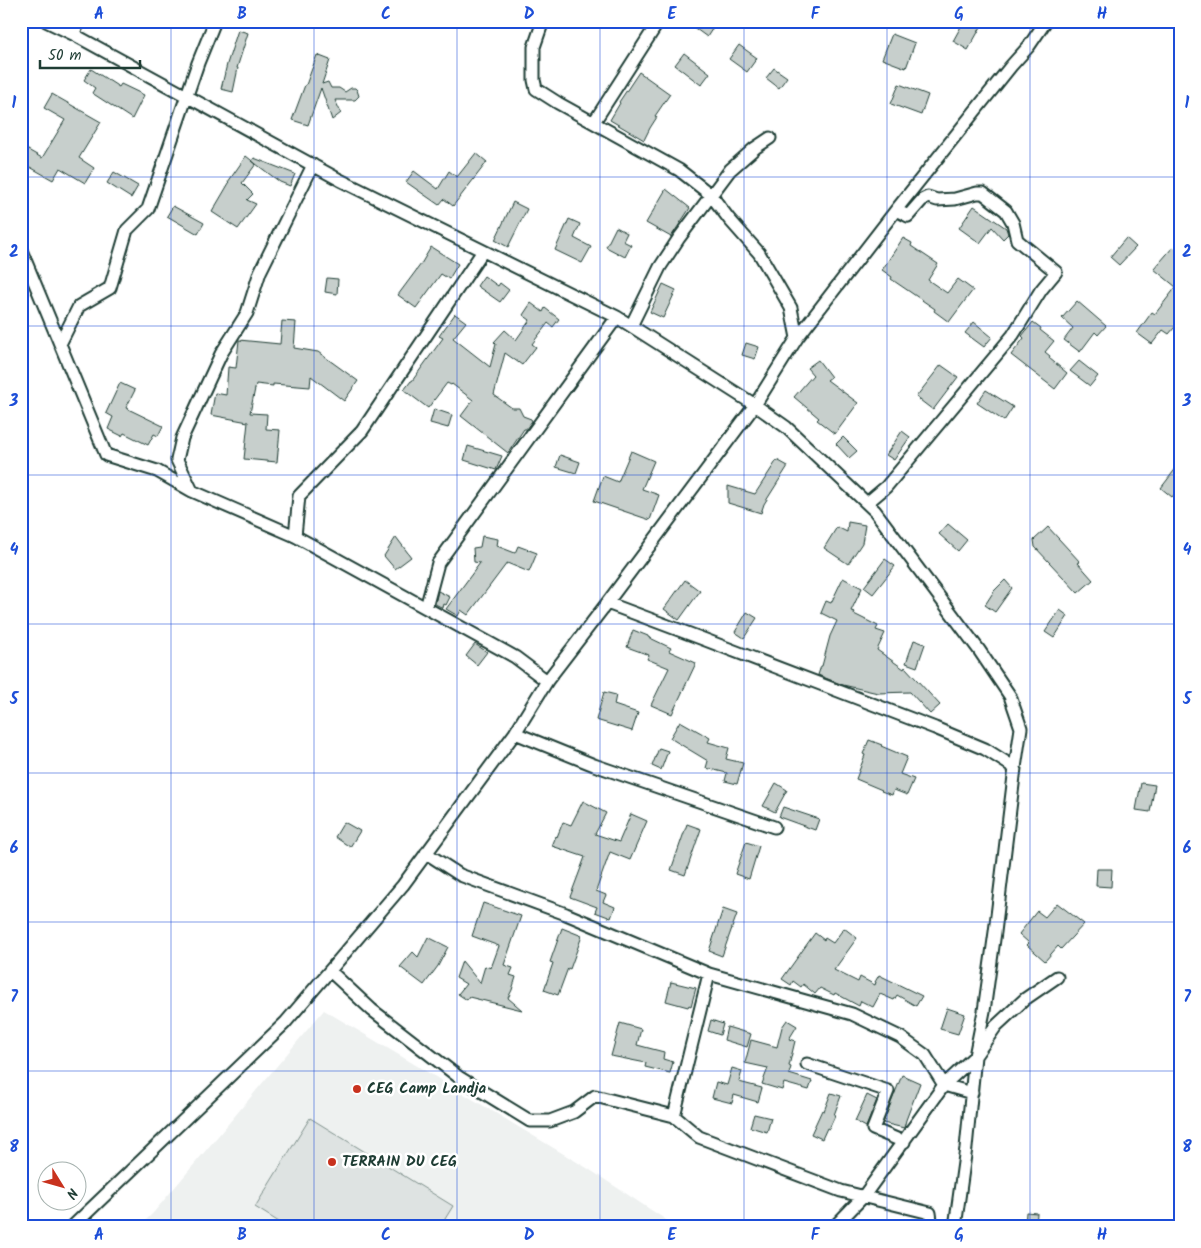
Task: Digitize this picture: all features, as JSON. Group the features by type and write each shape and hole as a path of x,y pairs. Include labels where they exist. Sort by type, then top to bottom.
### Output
{"street":[{"path":"46,21 313,165 617,317 755,405 786,427 875,511 979,650 1010,696 1021,728 995,932 976,1056 955,1227"},
{"path":"73,34 80,21"},
{"path":"60,344 79,306 110,288 127,230 148,209 198,64 215,21"},
{"path":"543,21 534,47 534,80 536,89 679,170 711,195 759,253 791,308 797,338"},
{"path":"594,122 659,21"},
{"path":"72,1227 284,1023 403,885 515,733 547,680 755,405 797,338 1046,21"},
{"path":"631,326 660,267 679,238 730,170 755,148 770,138"},
{"path":"192,491 177,460 182,438 222,354 247,313 260,272 313,165"},
{"path":"867,503 886,487 1013,335 1041,290 1056,272 1017,240 1013,223 1006,211 983,193 955,199 937,200 928,197 922,200 908,216 896,210"},
{"path":"21,250 106,455 157,471 192,491 295,536 515,657 547,680"},
{"path":"295,536 300,496 362,431 483,250"},
{"path":"426,608 438,563 617,317"},
{"path":"607,603 935,728 985,749 1015,768"},
{"path":"515,733 594,765 774,827"},
{"path":"426,852 460,875 566,914 709,974 852,1014 900,1037 925,1055 944,1086 972,1093"},
{"path":"330,970 372,1010 460,1078 530,1122 550,1121 574,1112 595,1096 674,1116 698,1137 841,1191 930,1213 932,1227"},
{"path":"674,1116 709,974"},
{"path":"834,1227 863,1196 944,1086 976,1056 996,1026 1025,999 1057,977"},
{"path":"807,1064 888,1091 873,1129 904,1142"}],"shaded area":[{"name":"CEG Camp Landja","path":"324,1010 587,1168 677,1227 139,1227 154,1212"},
{"name":"TERRAIN DU CEG","path":"310,1118 453,1206 440,1227 287,1227 255,1207"}],"building":[{"path":"685,21 708,21 714,26 707,37"},
{"path":"964,21 975,21 982,25 968,50 953,41"},
{"path":"238,30 248,33 237,68 233,92 221,89"},
{"path":"892,34 915,43 906,68 882,59"},
{"path":"739,45 757,58 747,72 729,59"},
{"path":"684,53 710,73 701,85 675,65"},
{"path":"317,55 330,60 322,84 328,82 331,88 339,88 345,92 355,88 359,96 355,100 335,100 341,113 332,120 321,88 308,125 292,120"},
{"path":"774,68 787,77 779,88 766,78"},
{"path":"91,69 119,87 121,84 144,95 132,119 92,93 95,88 84,80"},
{"path":"639,72 670,94 655,116 657,117 644,140 610,120 619,102"},
{"path":"899,84 928,95 921,115 891,104"},
{"path":"52,94 101,122 79,158 94,168 85,183 60,168 53,180 21,162 21,146 42,158 65,120 44,108"},
{"path":"476,153 487,162 453,206 444,199 439,205 406,182 414,171 438,189 449,171 457,177"},
{"path":"246,156 256,164 242,183 253,194 247,200 256,204 238,229 212,212 228,182"},
{"path":"254,158 295,174 290,186 280,182 252,161"},
{"path":"114,172 138,186 131,198 107,183"},
{"path":"666,189 690,208 671,237 646,223"},
{"path":"513,202 527,209 508,247 495,240"},
{"path":"173,206 204,223 198,234 167,216"},
{"path":"974,206 1006,228 1008,234 1003,239 992,227 980,243 959,228"},
{"path":"569,219 580,224 574,238 591,247 582,263 555,250"},
{"path":"616,227 627,233 623,241 631,245 625,257 606,247"},
{"path":"903,238 912,243 911,246 938,264 928,280 947,293 958,279 973,290 949,322 934,311 935,309 891,279 892,277 882,270"},
{"path":"1126,238 1136,247 1119,265 1110,257"},
{"path":"431,247 458,264 449,279 441,274 416,308 398,295"},
{"path":"1173,247 1180,253 1180,321 1169,334 1163,330 1152,344 1137,333 1152,312 1155,314 1176,287 1154,269"},
{"path":"484,276 498,286 500,283 509,290 500,302 477,286"},
{"path":"327,278 338,279 337,294 325,292"},
{"path":"663,284 676,290 663,318 650,312"},
{"path":"1077,301 1106,326 1098,335 1095,332 1080,352 1064,340 1073,328 1062,318"},
{"path":"531,303 543,312 545,308 559,319 553,327 548,323 532,344 536,347 522,365 505,353 494,395 512,408 519,408 523,416 532,421 524,429 508,453 461,416 473,400 452,384 447,383 428,408 404,390 443,338 439,336 455,314 466,322 453,338 490,367 496,344 494,342 505,330 516,340 530,320 523,315"},
{"path":"282,321 296,322 294,348 318,352 358,381 344,401 311,376 310,387 256,384 250,413 267,414 266,429 280,430 277,462 244,459 248,422 211,415 215,393 226,395 228,367 236,368 239,340 280,344"},
{"path":"974,322 992,337 984,347 965,333"},
{"path":"1033,322 1054,341 1045,352 1050,356 1049,358 1067,373 1055,389 1011,355"},
{"path":"746,343 759,347 755,359 742,355"},
{"path":"818,360 831,377 827,380 858,403 835,434 817,420 819,418 794,397 813,375 807,368"},
{"path":"1079,361 1098,376 1090,386 1070,371"},
{"path":"941,365 958,377 933,410 916,397"},
{"path":"120,383 135,390 126,408 163,426 158,436 154,434 148,445 124,433 122,436 108,429 113,417 106,413"},
{"path":"986,390 1013,407 1004,421 977,403"},
{"path":"434,409 452,415 448,428 430,423"},
{"path":"902,431 910,437 894,460 886,455"},
{"path":"843,437 857,451 849,458 836,444"},
{"path":"468,446 502,456 496,470 464,460"},
{"path":"631,451 654,461 642,489 659,495 650,520 594,501 603,476 618,482"},
{"path":"560,455 580,462 576,473 556,467"},
{"path":"777,460 788,466 764,504 761,513 728,503 728,486 755,494"},
{"path":"1180,463 1180,488 1172,497 1161,488"},
{"path":"848,522 865,525 862,543 848,564 824,548 837,527 847,532"},
{"path":"948,524 967,540 958,551 939,534"},
{"path":"1048,527 1080,562 1078,563 1093,580 1078,593 1035,547 1034,540"},
{"path":"482,536 498,539 497,546 515,553 518,546 537,553 529,572 507,563 468,615 461,610 458,616 446,609 480,563 474,562 473,548 480,547"},
{"path":"396,537 411,557 395,569 384,556"},
{"path":"885,559 895,566 873,594 864,587"},
{"path":"843,578 862,588 851,611 878,626 876,630 885,633 877,650 904,669 905,667 940,705 930,714 910,692 878,693 843,685 818,675 830,636 837,621 821,613 826,601 831,603"},
{"path":"685,580 700,591 679,620 664,609"},
{"path":"1005,580 1012,588 995,612 985,605 994,591"},
{"path":"438,591 450,597 443,608 435,604"},
{"path":"1060,610 1068,616 1054,638 1045,632"},
{"path":"747,612 757,618 744,638 735,632"},
{"path":"633,630 671,648 669,651 696,663 672,714 651,705 669,668 647,659 649,655 627,647"},
{"path":"914,640 925,644 917,667 906,663"},
{"path":"475,644 487,652 477,665 466,656"},
{"path":"604,692 616,695 614,705 638,713 632,731 596,720"},
{"path":"680,721 710,738 708,742 729,748 726,759 743,763 737,784 725,781 727,773 706,768 708,761 670,738"},
{"path":"869,740 907,757 900,774 914,779 907,795 894,790 892,795 856,779"},
{"path":"659,748 668,751 661,770 652,766"},
{"path":"776,783 787,790 775,812 763,806"},
{"path":"1141,783 1155,785 1150,812 1136,810"},
{"path":"583,801 606,813 595,834 619,842 631,814 647,821 630,860 610,852 596,891 606,895 603,902 615,907 611,918 595,912 597,907 570,897 585,857 552,846 563,822 571,825"},
{"path":"783,807 819,819 815,830 779,817"},
{"path":"344,822 360,831 350,847 335,837"},
{"path":"687,824 701,829 685,875 671,870"},
{"path":"746,842 759,846 749,879 735,874"},
{"path":"1097,869 1112,869 1111,887 1096,886"},
{"path":"483,903 521,916 504,965 513,968 510,975 516,977 508,998 522,1010 469,997 467,1000 458,994 466,984 456,978 462,961 480,983 485,966 491,968 499,946 472,936"},
{"path":"1057,903 1084,924 1061,949 1058,946 1045,961 1027,945 1029,943 1019,934 1037,911 1045,917"},
{"path":"723,909 737,914 722,956 709,951"},
{"path":"562,928 582,936 558,995 544,990 553,963 550,962"},
{"path":"844,928 857,938 834,970 858,982 860,977 875,985 879,975 922,996 916,1006 897,995 894,1000 880,994 873,1007 861,1001 859,1006 835,993 834,995 820,988 815,994 803,984 801,987 793,981 791,985 782,979 815,933 824,940 825,938 833,943"},
{"path":"428,937 448,947 438,966 424,985 400,967 413,952 418,957"},
{"path":"671,982 696,988 691,1006 689,1005 688,1007 666,1001"},
{"path":"947,1008 965,1014 958,1034 940,1029"},
{"path":"711,1020 723,1024 720,1035 708,1031"},
{"path":"787,1020 797,1026 789,1039 795,1041 789,1074 812,1081 809,1090 784,1083 782,1090 762,1084 768,1068 745,1063 751,1040 777,1047 782,1027"},
{"path":"620,1023 641,1029 637,1045 664,1052 663,1059 673,1062 670,1073 645,1067 646,1063 611,1056"},
{"path":"727,1027 751,1034 747,1047 724,1040"},
{"path":"732,1068 742,1071 739,1082 762,1088 758,1102 734,1095 732,1103 712,1098 716,1082 727,1085"},
{"path":"902,1075 920,1083 904,1128 883,1123"},
{"path":"831,1093 841,1096 835,1116 822,1139 811,1134 822,1110 824,1111"},
{"path":"867,1095 877,1100 866,1127 855,1121"},
{"path":"754,1114 771,1118 767,1132 750,1127"},
{"path":"1026,1212 1037,1213 1036,1227 1025,1227"}],"place":[{"name":"CEG Camp Landja","path":"357,1089"},
{"name":"TERRAIN DU CEG","path":"332,1162"}]}
